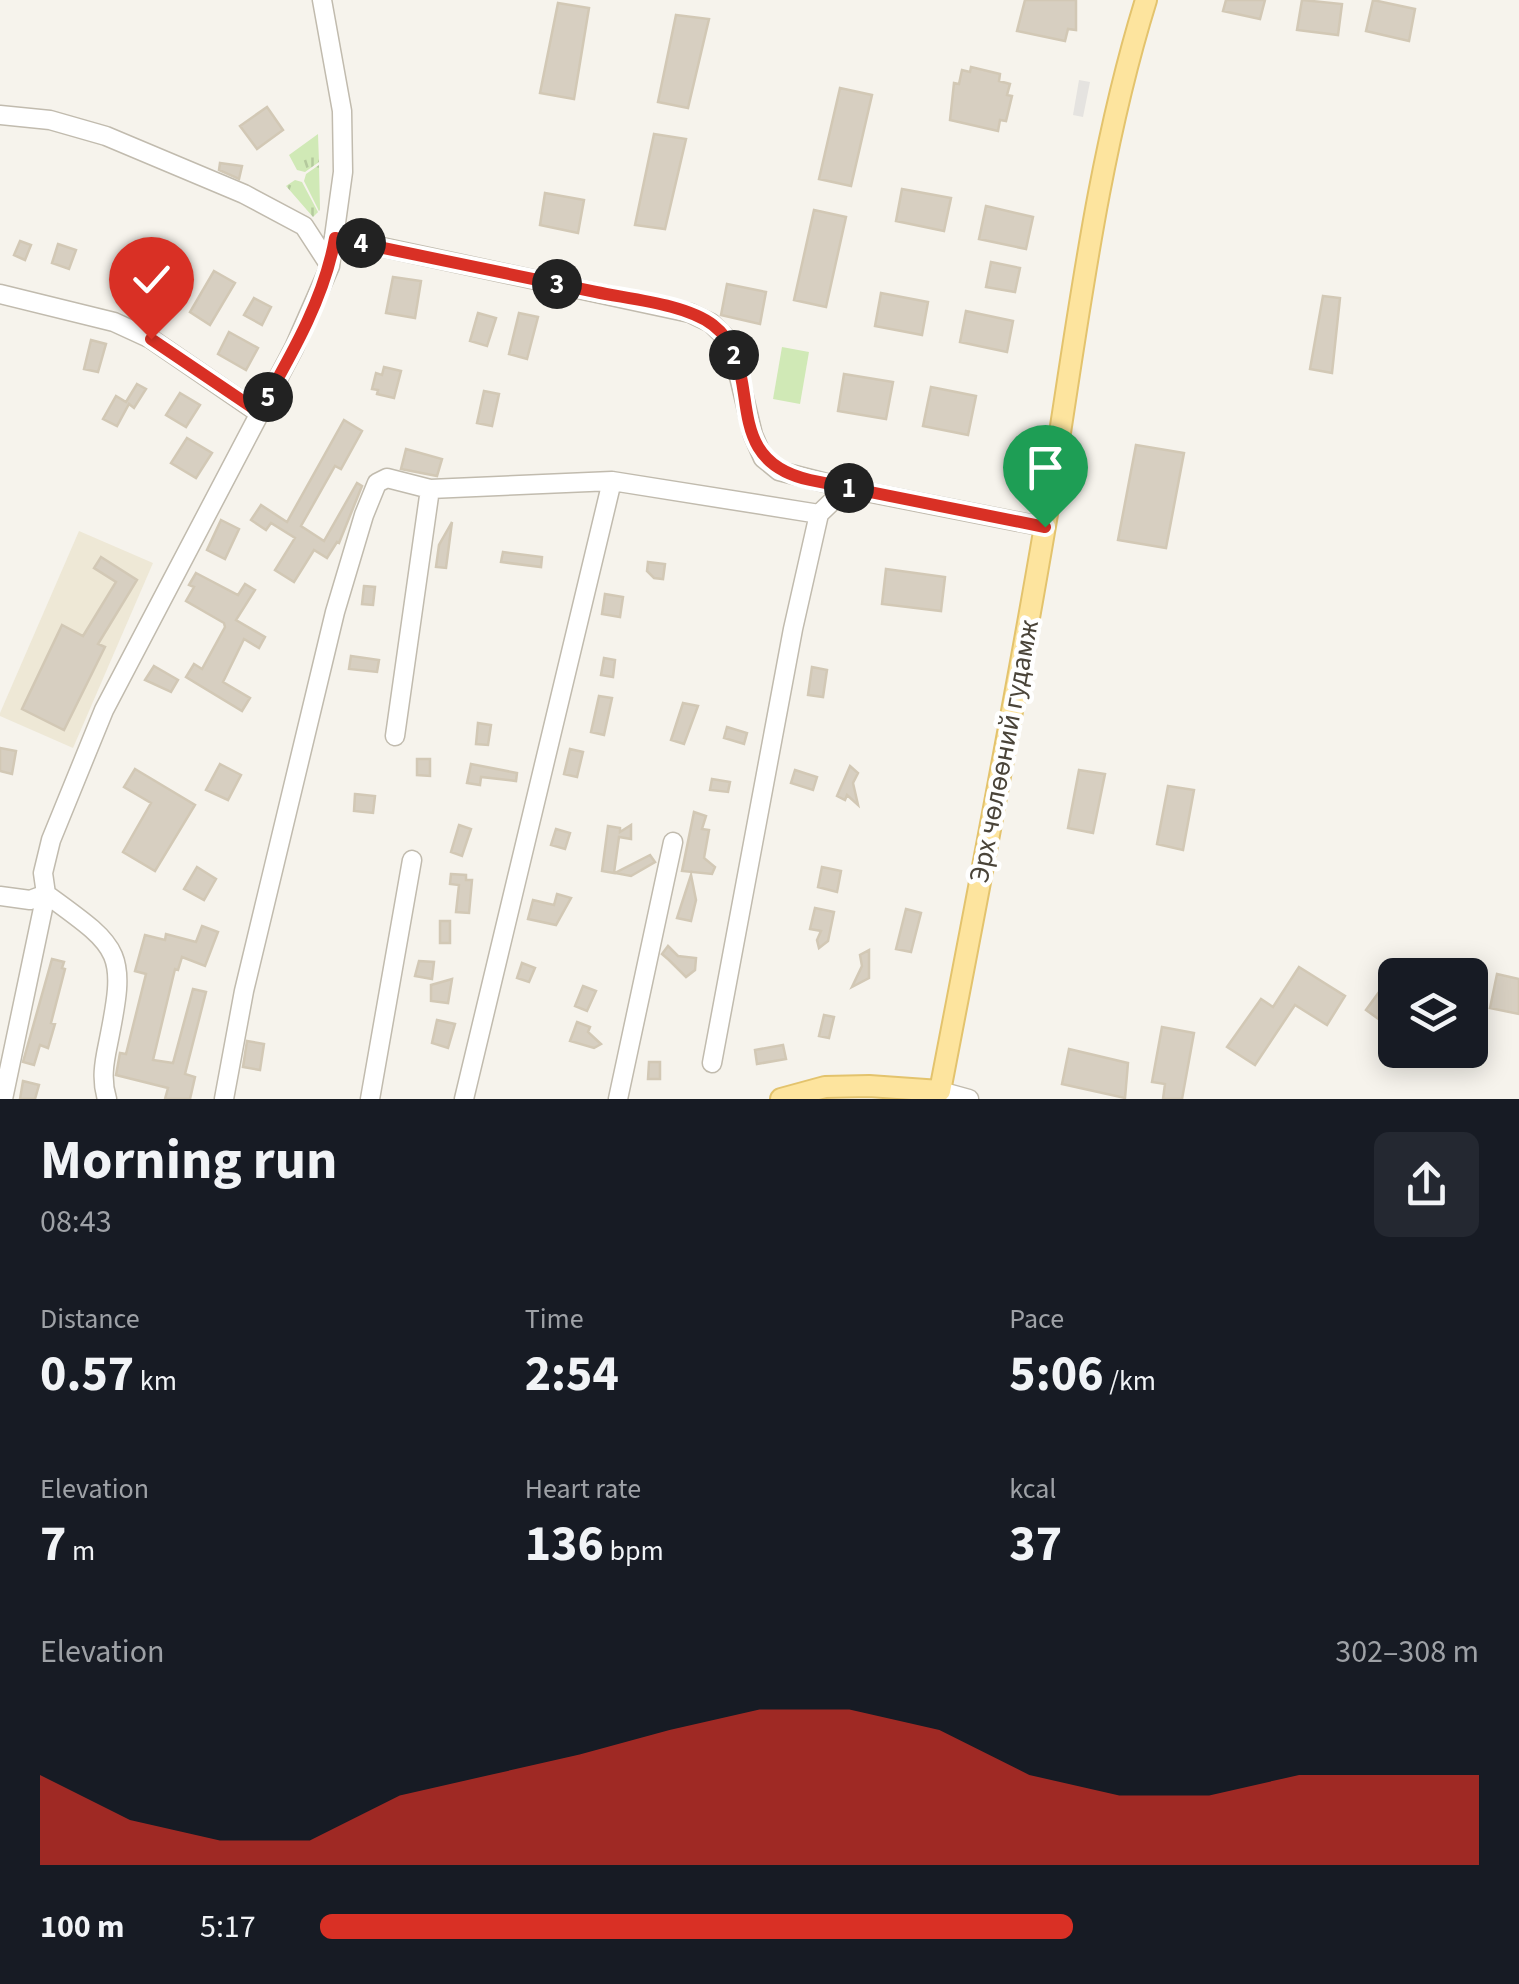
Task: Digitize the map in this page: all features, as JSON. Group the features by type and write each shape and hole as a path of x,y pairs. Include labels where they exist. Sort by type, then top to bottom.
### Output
{"main road":[{"name":"Эрх чөлөөний гудамж","path":"939,1095 1045,527 1098,196 1126,68 1146,0"},
{"path":"781,1099 825,1093 939,1095"}],"street":[{"path":"2,1099 46,894 43,873 50,840 104,710 294,348 330,266 343,172 341,97 322,0"},
{"path":"0,102 106,136 244,194 304,226 330,266"},
{"path":"0,115 50,120"},
{"path":"335,238 690,314 711,323 731,343 753,436 763,458 779,470 846,488 1045,527"},
{"path":"0,294 114,322 151,339 259,412"},
{"path":"224,1099 244,990 331,631 377,483 387,478 430,489 612,481 819,514"},
{"path":"464,1099 612,481"},
{"path":"712,1063 793,630 819,514 846,488"},
{"path":"395,736 430,489"},
{"path":"618,1099 673,842"},
{"path":"370,1099 412,860"},
{"path":"0,896 30,900 46,894"},
{"path":"46,894 110,946 118,970 119,991 103,1070 107,1099"},
{"path":"939,1095 969,1099"}],"shaded area":[{"path":"1079,80 1090,82 1083,117 1073,115"},
{"path":"79,531 153,563 73,748 0,713"}],"green space":[{"path":"318,134 319,162 305,172 297,170 289,155"},
{"path":"319,165 319,211 304,181 306,174"},
{"path":"295,180 302,182 318,212 313,217 286,186"},
{"path":"782,347 809,352 800,404 773,399"}],"building":[{"path":"1025,0 1076,0 1076,30 1068,29 1065,41 1017,31"},
{"path":"1226,0 1265,0 1260,19 1223,11"},
{"path":"1302,0 1342,4 1338,35 1297,30"},
{"path":"1373,0 1415,9 1409,41 1366,31"},
{"path":"558,3 589,8 574,99 540,93"},
{"path":"676,15 709,19 688,108 658,102"},
{"path":"971,67 1000,74 999,81 1010,84 1007,95 1012,96 1006,121 1000,120 998,131 950,120 954,83 959,84 962,70 970,72"},
{"path":"840,88 872,95 851,186 819,179"},
{"path":"267,107 283,130 257,149 240,126"},
{"path":"654,134 686,139 665,229 635,225"},
{"path":"220,163 242,166 239,179 219,170"},
{"path":"902,189 951,198 944,231 896,221"},
{"path":"545,193 584,200 578,233 540,225"},
{"path":"986,206 1033,217 1026,249 979,239"},
{"path":"814,210 846,217 826,307 794,300"},
{"path":"20,241 31,245 25,260 14,255"},
{"path":"58,244 76,250 69,269 52,263"},
{"path":"991,262 1020,268 1015,292 986,287"},
{"path":"214,271 235,283 210,325 190,312"},
{"path":"393,277 421,281 415,318 386,313"},
{"path":"727,284 766,292 760,324 721,315"},
{"path":"881,293 928,302 922,335 875,326"},
{"path":"1323,296 1340,298 1332,373 1310,369"},
{"path":"254,298 271,307 262,325 244,315"},
{"path":"966,311 1013,321 1007,352 960,342"},
{"path":"478,313 496,318 487,346 470,341"},
{"path":"519,313 538,317 527,359 509,354"},
{"path":"229,332 258,348 246,370 218,354"},
{"path":"91,340 106,344 98,372 84,369"},
{"path":"384,367 401,371 394,398 372,389 376,373 382,375"},
{"path":"844,374 893,382 886,419 838,411"},
{"path":"137,384 146,389 134,408 129,404 117,426 103,419 116,396 126,402"},
{"path":"931,387 976,396 968,435 923,426"},
{"path":"484,391 499,394 492,426 477,423"},
{"path":"180,393 200,405 186,427 166,415"},
{"path":"344,420 362,431 341,469 335,466 301,526 324,541 357,483 362,486 339,543 327,558 314,550 294,582 275,570 295,538 271,523 266,530 251,520 261,505 287,522"},
{"path":"187,438 212,453 196,478 171,463"},
{"path":"1136,445 1184,453 1166,548 1118,540"},
{"path":"406,449 442,459 437,476 401,469"},
{"path":"221,520 239,529 225,559 207,550"},
{"path":"452,522 446,568 436,567 439,545"},
{"path":"503,552 542,557 541,567 501,562"},
{"path":"101,557 137,580 98,644 105,647 64,730 22,709 62,625 83,636 116,582 94,568"},
{"path":"648,562 665,564 663,579 654,578 647,571"},
{"path":"886,569 945,577 941,611 882,604"},
{"path":"196,573 238,595 245,584 255,590 236,620 265,637 259,648 244,639 223,682 250,698 242,711 186,677 194,664 202,669 225,627 186,601"},
{"path":"364,586 375,587 373,605 362,604"},
{"path":"605,594 623,597 620,617 602,614"},
{"path":"351,656 379,660 377,672 349,669"},
{"path":"604,658 615,660 613,677 601,675"},
{"path":"154,666 178,680 171,692 145,680"},
{"path":"812,667 827,670 823,697 808,695"},
{"path":"599,696 612,698 604,735 591,732"},
{"path":"683,703 698,706 684,744 671,740"},
{"path":"478,723 491,725 488,745 476,744"},
{"path":"727,727 747,733 744,744 724,738"},
{"path":"0,748 16,751 12,774 0,771"},
{"path":"570,749 583,752 577,777 564,774"},
{"path":"417,759 430,759 430,776 417,775"},
{"path":"220,764 241,775 228,800 206,790"},
{"path":"471,764 517,773 516,781 481,777 480,785 467,783"},
{"path":"850,766 858,773 853,783 858,805 847,795 845,800 837,796"},
{"path":"135,769 195,805 155,871 123,852 151,803 124,787"},
{"path":"795,770 817,777 813,790 791,783"},
{"path":"1079,770 1105,774 1093,833 1068,828"},
{"path":"712,779 730,782 728,792 710,790"},
{"path":"1168,786 1194,790 1183,850 1157,844"},
{"path":"355,794 375,796 373,813 354,811"},
{"path":"694,812 706,816 702,829 709,830 704,858 715,867 712,874 682,871"},
{"path":"459,825 471,829 462,856 451,852"},
{"path":"631,825 631,839 619,837 614,873 602,871 608,826 620,828 620,832"},
{"path":"556,829 570,833 565,849 551,845"},
{"path":"650,855 655,862 631,876 615,873"},
{"path":"197,867 216,879 204,900 184,889"},
{"path":"822,867 841,871 837,892 818,887"},
{"path":"451,874 466,875 466,880 472,880 469,913 456,912 459,885 450,884"},
{"path":"691,875 696,900 691,921 677,918"},
{"path":"557,894 571,898 556,925 528,919 533,900 554,905"},
{"path":"815,908 834,912 828,941 819,948 821,931 810,929"},
{"path":"906,909 921,913 911,952 896,949"},
{"path":"440,921 450,921 450,943 440,943"},
{"path":"202,926 218,932 205,966 182,957 178,970 175,969 153,1060 173,1063 193,989 206,992 185,1074 195,1077 190,1099 165,1099 168,1088 116,1075 120,1053 126,1054 146,974 135,971 145,935 165,940 166,934 196,942"},
{"path":"668,946 678,956 696,958 695,970 686,977 662,954"},
{"path":"869,950 869,978 852,987 862,966 860,955"},
{"path":"52,959 64,962 65,969 48,1048 40,1045 34,1065 23,1062"},
{"path":"419,961 434,962 432,979 415,976"},
{"path":"522,963 535,968 529,982 517,978"},
{"path":"1299,967 1345,996 1327,1025 1295,1005 1255,1065 1227,1047 1261,999 1273,1007"},
{"path":"1497,974 1519,979 1519,1014 1490,1008"},
{"path":"452,979 448,1003 431,1001 431,985"},
{"path":"583,986 596,991 587,1011 575,1006"},
{"path":"1378,993 1378,1019 1366,1010"},
{"path":"824,1015 834,1017 829,1038 819,1036"},
{"path":"437,1020 455,1024 448,1048 432,1043"},
{"path":"577,1022 590,1027 588,1032 601,1044 594,1048 570,1041"},
{"path":"1162,1027 1194,1033 1182,1099 1163,1099 1165,1084 1152,1082"},
{"path":"247,1041 264,1044 260,1070 243,1067"},
{"path":"783,1045 786,1059 757,1064 755,1050"},
{"path":"1069,1049 1128,1063 1125,1098 1062,1084"},
{"path":"649,1062 660,1062 660,1079 648,1079"},
{"path":"23,1081 39,1085 35,1099 20,1099"}],"route":[{"path":"151,339 259,412 294,348 330,266 335,238 572,287 690,314 711,323 731,343 753,436 763,458 779,470 810,480 1045,527"}]}
